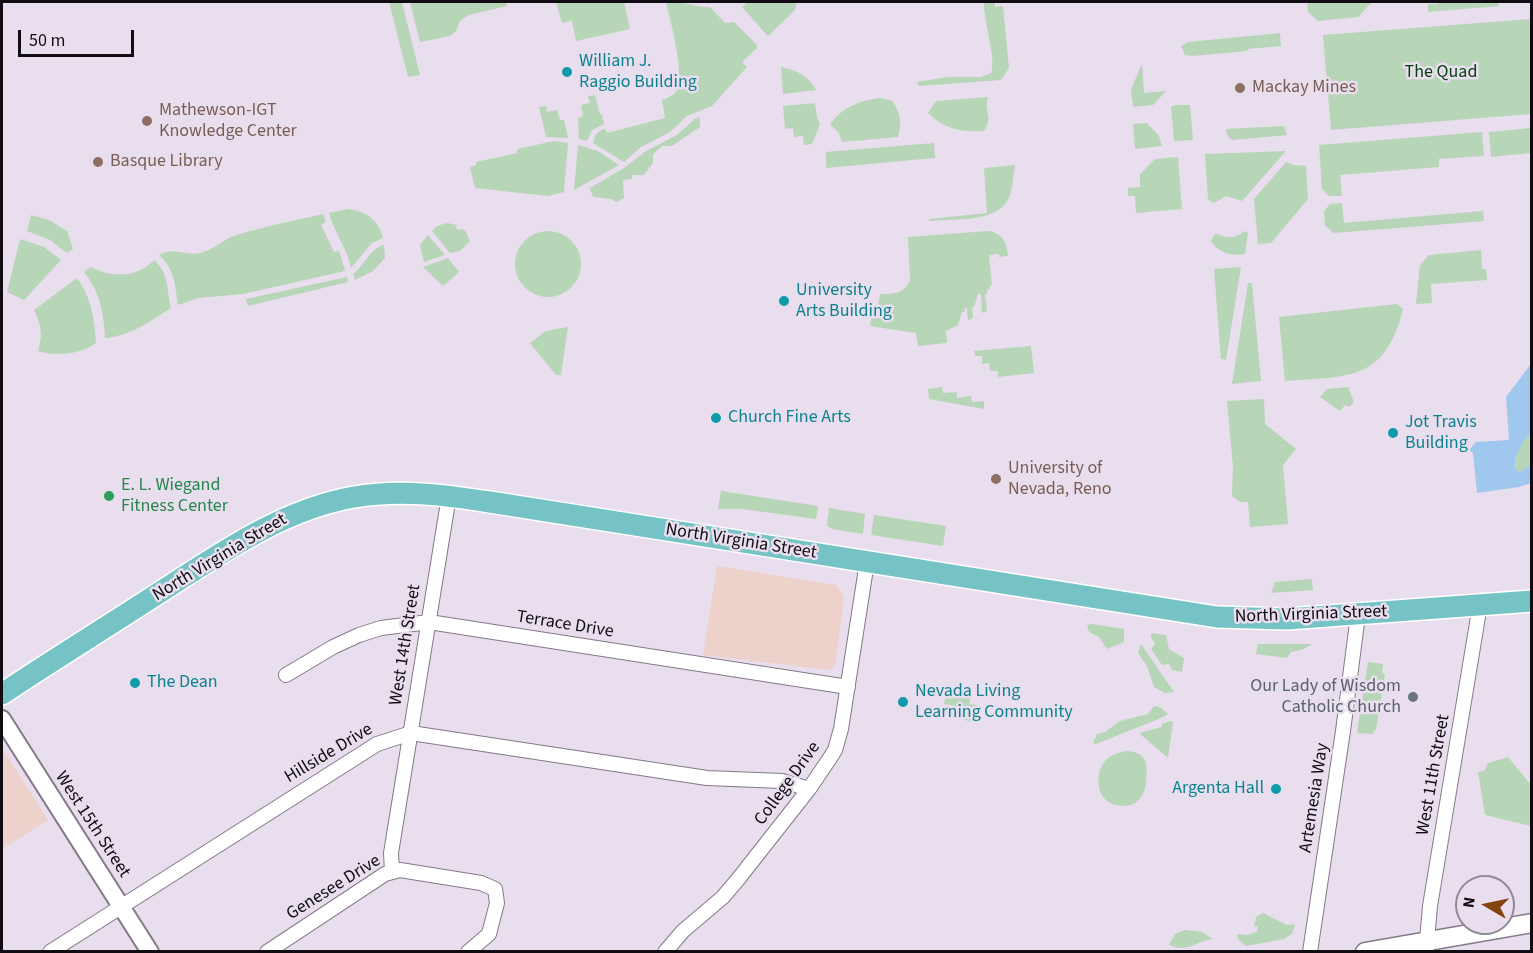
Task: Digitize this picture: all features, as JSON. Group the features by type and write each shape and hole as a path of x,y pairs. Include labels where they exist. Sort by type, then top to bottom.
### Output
{"main road":[{"name":"North Virginia Street","path":"2,694 249,537 299,512 355,497 409,493 449,496 1217,617 1287,619 1532,601"},
{"path":"1365,951 1426,946 1532,923"}],"street":[{"name":"West 14th Street","path":"392,871 391,853 449,496"},
{"name":"College Drive","path":"665,951 734,884 809,789 835,750 848,687 867,562"},
{"name":"West 11th Street","path":"1426,946 1430,906 1480,605"},
{"name":"Artemesia Way","path":"1310,951 1358,615"},
{"name":"Terrace Drive","path":"286,675 333,647 359,635 381,628 429,622 848,687"},
{"name":"West 15th Street","path":"2,719 150,951"},
{"name":"Hillside Drive","path":"50,951 377,744 411,733 707,778 782,781 809,789"},
{"name":"Genesee Drive","path":"267,951 392,871 400,870 482,883 495,890 497,903 489,934 468,951"}],"shaded area":[{"path":"717,566 836,585 844,600 835,665 829,670 703,655"},
{"path":"2,748 48,820 2,849"}],"green space":[{"path":"389,2 402,2 420,75 408,77"},
{"path":"410,2 506,2 507,6 469,15 460,21 456,31 450,36 420,42"},
{"path":"556,2 624,2 630,29 576,41 572,21 562,23"},
{"path":"666,2 710,7 725,23 734,22 757,45 757,48 742,62 747,67 712,106 687,116 670,132 641,147 624,162 593,143 597,134 605,129 607,133 665,118 662,100 677,90 679,82 676,46"},
{"path":"744,2 797,2 795,10 768,36 742,7 746,4"},
{"path":"984,2 995,2 995,7 1003,6 1009,68 1001,80 919,86 917,82 948,77 981,77 991,73 992,59"},
{"path":"1307,2 1371,3 1358,17 1318,21 1308,12"},
{"path":"1438,2 1498,2 1499,6 1428,12 1428,4 1438,4"},
{"name":"The Quad","path":"1531,19 1531,114 1331,130 1323,35"},
{"path":"1280,33 1281,46 1248,49 1247,51 1193,56 1185,55 1181,46 1188,42"},
{"path":"1142,64 1144,93 1166,91 1153,105 1133,107 1131,89"},
{"path":"781,67 801,74 816,90 783,94"},
{"path":"595,95 604,124 592,130 587,141 579,139 578,118 583,116 581,105 590,103 588,96"},
{"path":"988,97 988,122 984,131 954,129 928,113 936,101"},
{"path":"881,98 892,101 899,114 898,137 842,142 839,133 830,124 835,118 852,105"},
{"path":"815,103 820,124 812,144 804,145 803,136 794,137 793,128 785,129 783,106"},
{"path":"1190,105 1193,140 1174,141 1171,107"},
{"path":"546,106 547,112 557,110 560,120 564,120 568,138 546,137 539,107"},
{"path":"700,117 700,127 672,146 662,146 653,154 653,163 644,175 632,175 632,179 623,180 624,198 617,202 593,197 590,188 624,168 646,151 677,135"},
{"path":"1147,123 1159,136 1162,146 1135,149 1133,124"},
{"path":"1284,126 1287,135 1232,140 1227,135 1226,129"},
{"path":"1531,128 1531,153 1491,157 1489,132"},
{"path":"1482,132 1484,156 1439,159 1439,167 1340,175 1342,196 1329,196 1322,189 1319,145"},
{"path":"554,141 568,143 564,192 548,196 475,188 470,167 476,165 476,162 517,153 517,149"},
{"path":"934,143 935,158 826,168 826,152"},
{"path":"578,145 598,151 619,165 574,190"},
{"path":"1286,151 1242,201 1226,196 1214,203 1208,199 1205,154"},
{"path":"1178,157 1182,209 1136,213 1135,196 1128,196 1128,188 1140,187 1140,174 1155,159"},
{"path":"1286,162 1306,166 1308,199 1271,243 1258,244 1254,199"},
{"path":"1015,165 1009,198 995,212 973,218 929,221 929,219 987,213 984,168"},
{"path":"1342,203 1344,223 1483,211 1484,221 1334,233 1325,226 1324,211 1330,204"},
{"path":"348,209 366,214 375,221 383,238 372,243 351,268 329,213"},
{"path":"323,214 326,222 321,225 334,252 339,251 345,271 243,294 198,298 178,305 171,272 159,255 168,252 200,253 237,235"},
{"path":"31,215 49,220 67,231 73,249 67,253 50,240 27,231"},
{"path":"447,223 457,225 456,229 465,230 470,241 460,251 450,253 432,231 437,226"},
{"path":"548,231 561,234 571,241 578,251 581,264 578,277 571,287 561,294 548,297 535,294 525,287 518,277 515,264 518,251 525,241 535,234"},
{"path":"988,231 1003,239 1008,256 989,255 992,285 985,294 987,311 982,313 981,294 978,294 972,308 973,318 968,320 967,308 964,308 965,312 962,312 958,325 946,331 947,343 918,346 916,333 870,326 874,306 878,306 880,294 902,291 908,285 910,280 908,237"},
{"path":"1245,231 1248,233 1245,254 1235,255 1223,252 1211,240 1216,233 1224,237 1231,237"},
{"path":"428,235 445,255 424,262 420,245"},
{"path":"20,239 44,247 61,260 24,300 7,292"},
{"path":"384,245 385,258 373,271 355,280 353,274 375,250"},
{"path":"1481,250 1482,269 1486,269 1487,280 1431,284 1432,303 1416,304 1420,265 1429,255"},
{"path":"448,258 459,272 443,286 423,267"},
{"path":"154,260 163,271 171,308 132,331 105,338 100,303 94,287 84,272 90,267 107,273 132,273"},
{"path":"1241,267 1226,360 1221,359 1214,269"},
{"path":"347,277 348,282 248,306 246,299"},
{"path":"77,278 91,309 96,343 83,350 68,353 52,354 38,351 40,330 34,310"},
{"path":"1248,283 1252,283 1261,381 1232,384"},
{"path":"1397,304 1403,309 1395,333 1386,350 1374,363 1345,375 1285,381 1279,317"},
{"path":"568,327 561,375 556,375 530,343 546,331"},
{"path":"1031,346 1034,373 998,377 998,371 990,371 989,363 982,364 982,356 975,356 974,351"},
{"path":"942,387 943,393 957,392 957,398 971,396 972,402 984,401 984,409 929,399 928,389"},
{"path":"1348,387 1354,402 1349,407 1345,405 1340,411 1320,397 1327,389"},
{"path":"1264,399 1265,424 1296,449 1283,465 1288,524 1250,527 1248,502 1240,502 1232,496 1233,467 1227,401"},
{"path":"1531,430 1531,464 1520,472 1515,470 1517,454 1521,443"},
{"path":"721,491 818,506 816,519 742,509 718,509"},
{"path":"829,508 865,514 863,534 832,529 827,526"},
{"path":"874,515 946,526 943,546 871,535"},
{"path":"1312,579 1313,590 1271,593 1275,582"},
{"path":"1087,625 1124,629 1124,642 1107,649 1099,637 1089,632"},
{"path":"1151,633 1166,635 1169,649 1184,658 1182,672 1172,670 1169,664 1162,665 1151,649 1155,644"},
{"path":"1141,644 1174,692 1165,693 1154,687 1147,666 1138,653"},
{"path":"1258,644 1313,644 1291,652 1287,658 1256,654"},
{"path":"1368,662 1383,664 1382,673 1385,674 1376,729 1372,734 1357,733"},
{"path":"955,685 968,687 966,695 971,696 969,704 978,705 975,722 959,719 959,715 951,714 952,705 944,704 947,688 955,689"},
{"path":"1154,706 1160,707 1168,714 1096,744 1093,743 1097,734 1105,732 1120,721 1148,714"},
{"path":"1173,722 1168,758 1139,733 1162,727 1162,724"},
{"path":"1125,751 1138,753 1145,760 1146,783 1136,803 1120,806 1107,801 1098,783 1103,763 1110,757"},
{"path":"1508,757 1531,785 1531,826 1485,815 1478,772 1484,771 1488,763"},
{"path":"1263,913 1287,925 1295,924 1292,934 1284,939 1246,946 1238,939 1237,934 1247,935 1257,932 1258,927 1254,926 1256,917"},
{"path":"1184,930 1202,932 1213,939 1182,948 1169,945 1175,934"}],"water":[{"path":"1531,364 1531,431 1519,449 1515,470 1520,472 1531,464 1531,483 1477,493 1473,453 1469,450 1476,442 1509,440 1506,397"}],"place":[{"name":"William J. Raggio Building","path":"567,72"},
{"name":"Mackay Mines","path":"1240,88"},
{"name":"Mathewson-IGT Knowledge Center","path":"147,121"},
{"name":"Basque Library","path":"98,162"},
{"name":"University Arts Building","path":"784,301"},
{"name":"Church Fine Arts","path":"716,418"},
{"name":"Jot Travis Building","path":"1393,433"},
{"name":"University of Nevada, Reno","path":"996,479"},
{"name":"E. L. Wiegand Fitness Center","path":"109,496"},
{"name":"The Dean","path":"135,683"},
{"name":"Our Lady of Wisdom Catholic Church","path":"1413,697"},
{"name":"Nevada Living Learning Community","path":"903,702"},
{"name":"Argenta Hall","path":"1276,789"}]}
